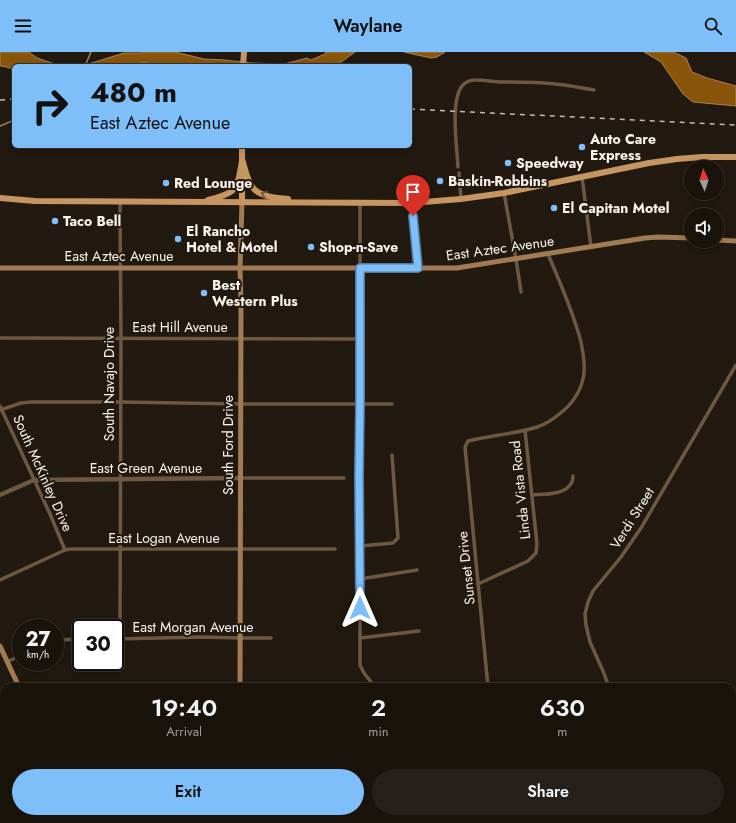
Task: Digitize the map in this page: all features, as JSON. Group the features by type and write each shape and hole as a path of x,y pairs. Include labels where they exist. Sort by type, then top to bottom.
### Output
{"main road":[{"path":"243,64 244,52"},
{"path":"242,148 242,202"},
{"path":"0,198 35,201 411,203 461,200 504,194 649,163 677,159 736,157"},
{"path":"183,202 208,200 228,194 234,190 238,183 242,159"},
{"path":"242,159 250,183 258,192 278,198 330,203"},
{"name":"South Ford Drive","path":"240,683 240,268 242,202"},
{"name":"East Aztec Avenue","path":"0,268 457,268 645,238 684,238"},
{"path":"724,240 736,241"},
{"path":"0,646 17,683"}],"street":[{"path":"458,166 456,106 460,89 469,81 477,80 492,82 554,84 594,90"},
{"path":"459,173 461,200"},
{"path":"582,177 591,247"},
{"path":"504,194 521,292"},
{"name":"South Navajo Drive","path":"118,619 120,549 120,202"},
{"path":"360,203 360,665 372,683"},
{"path":"411,203 418,268"},
{"path":"525,430 548,422 565,409 578,392 582,383 584,372 582,346 573,314 548,254"},
{"name":"East Hill Avenue","path":"0,338 360,339"},
{"name":"Verdi Street","path":"608,683 590,642 585,614 588,602 593,591 621,558 641,528 736,365"},
{"path":"1,409 21,403 31,402 392,404"},
{"name":"South McKinley Drive","path":"1,409 50,514 65,550"},
{"name":"Sunset Drive","path":"488,683 465,447 468,440 525,430"},
{"name":"Linda Vista Road","path":"478,584 528,561 536,553 537,544 525,430"},
{"path":"360,546 393,543 398,538 392,455"},
{"path":"532,495 559,492 567,489 571,484 573,476"},
{"name":"East Green Avenue","path":"0,495 34,480 344,478"},
{"name":"East Logan Avenue","path":"0,580 70,549 335,549"},
{"path":"360,579 417,570"},
{"path":"360,638 419,630"},
{"name":"East Morgan Avenue","path":"124,638 271,638"},
{"path":"8,662 12,660"}],"shaded area":[{"path":"0,52 29,52 37,58 55,64 12,64 12,68 0,66"},
{"path":"175,52 204,59 284,64 150,64 144,62 138,64 88,64 124,53"},
{"path":"326,52 355,52 339,64 284,64 307,58 311,60 325,54"},
{"path":"404,52 445,52 437,57 431,58"},
{"path":"644,52 673,52 686,58 692,72 736,86 736,106 693,102 683,94 661,62"}],"waterway":[{"path":"86,64 91,52"},
{"path":"0,126 12,121"}],"railway":[{"path":"0,100 12,99"},
{"path":"412,109 736,125"}],"place":[{"name":"Auto Care Express","path":"582,147"},
{"name":"Speedway","path":"508,163"},
{"name":"Baskin-Robbins","path":"440,181"},
{"name":"Red Lounge","path":"166,183"},
{"name":"El Capitan Motel","path":"554,208"},
{"name":"Taco Bell","path":"55,221"},
{"name":"El Rancho Hotel & Motel","path":"178,239"},
{"name":"Shop-n-Save","path":"311,247"},
{"name":"Best Western Plus","path":"204,293"}],"route":[{"path":"360,608 360,268 418,268 413,216"}]}
